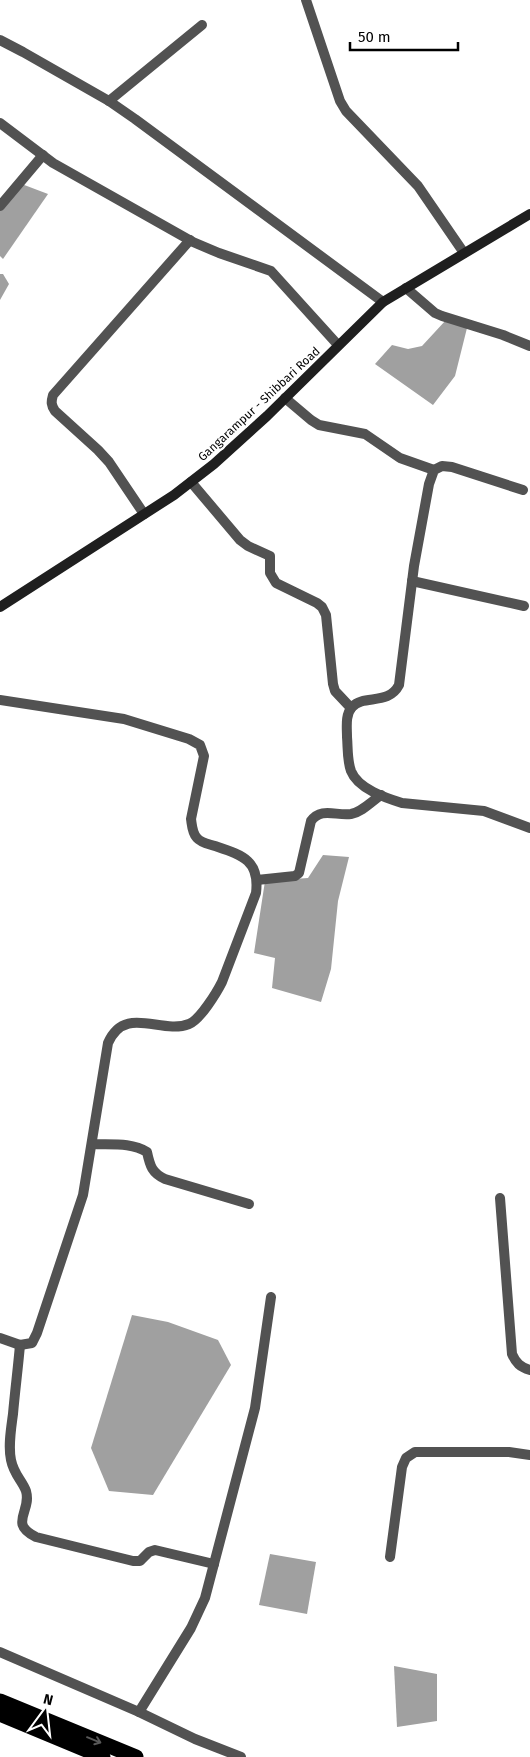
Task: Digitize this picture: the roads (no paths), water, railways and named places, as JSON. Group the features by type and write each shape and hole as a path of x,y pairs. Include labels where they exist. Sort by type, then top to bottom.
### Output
{"highway":[{"path":"0,1702 136,1757"},
{"path":"0,1714 103,1757"}],"main road":[{"name":"Gangarampur - Shibbari Road","path":"0,607 144,514 214,464 383,302 530,214"}],"street":[{"path":"306,0 340,101 346,111 418,186 464,253"},
{"path":"109,102 202,26"},
{"path":"0,40 109,102 135,119 383,302"},
{"path":"0,123 43,156 190,240 271,271 338,345"},
{"path":"0,206 43,156"},
{"path":"144,514 109,462 55,411 51,402 54,395 190,240"},
{"path":"406,288 442,316 503,335 530,346"},
{"path":"285,398 319,425 365,434 400,458 434,470"},
{"path":"523,490 452,467 442,466 434,470 429,484 412,581 399,685 395,693 356,704 351,708 346,723 349,763 352,773 358,782 390,800 402,803 484,811 530,828"},
{"path":"191,482 240,540 248,546 270,556 271,578 276,583 318,603 322,607 326,615 335,691 351,708"},
{"path":"412,581 524,606"},
{"path":"0,700 124,719 189,739 200,745 204,756 192,819 192,828 196,838 203,843 244,857 251,863 257,880 256,893 222,982 199,1015 190,1024 180,1026 132,1022 120,1027 112,1034 108,1042 83,1196 37,1333 32,1343 20,1345 0,1338"},
{"path":"257,880 295,876 299,872 311,821 315,816 328,812 351,814 358,812 381,795"},
{"path":"92,1144 131,1145 140,1148 146,1152 151,1169 165,1179 249,1204"},
{"path":"500,1198 512,1354 516,1362 523,1368 530,1370"},
{"path":"139,1712 199,1612 214,1564 255,1408 271,1297"},
{"path":"20,1345 10,1438 10,1457 14,1472 26,1491 27,1500 22,1522 23,1528 36,1537 132,1561 140,1561 149,1552 155,1550 214,1564"},
{"path":"390,1557 402,1467 406,1458 414,1452 509,1452 530,1455"},
{"path":"0,1652 139,1712 195,1739 240,1757"}]}
